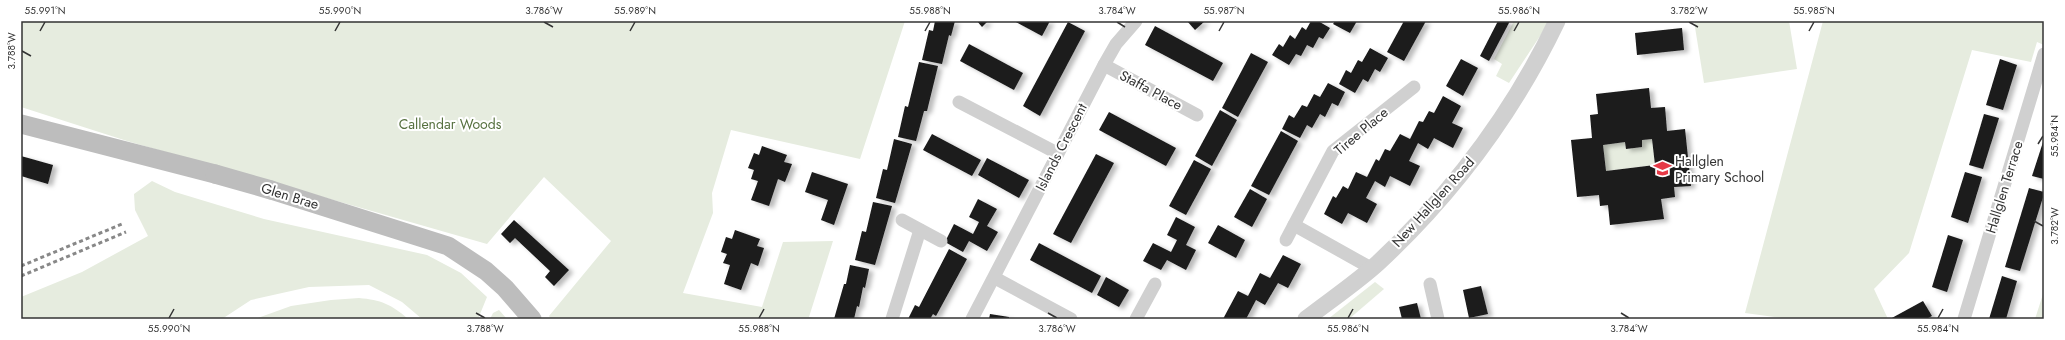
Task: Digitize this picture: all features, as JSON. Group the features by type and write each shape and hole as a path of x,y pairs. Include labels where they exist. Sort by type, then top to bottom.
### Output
{"main road":[{"name":"Glen Brae","path":"21,124 215,174 271,190 448,246 486,271 504,288 532,319"}],"street":[{"name":"Islands Crescent","path":"972,319 995,278 1057,153 1104,65 1116,44 1136,21"},
{"name":"New Hallglen Road","path":"1306,319 1371,268 1449,189 1489,138 1524,84 1558,21"},
{"name":"Hallglen Terrace","path":"1964,319 2044,54"},
{"name":"Staffa Place","path":"1104,65 1197,115"},
{"name":"Tiree Place","path":"1286,240 1334,151 1414,87"},
{"path":"959,102 1057,153"},
{"path":"902,220 941,241"},
{"path":"1294,224 1371,268"},
{"path":"892,319 920,230"},
{"path":"995,278 1071,319"},
{"path":"1136,319 1155,284"},
{"path":"1430,284 1438,319"}],"green space":[{"name":"Callendar Woods","path":"21,21 905,21 860,159 731,130 712,193 713,213 683,293 762,307 783,242 833,241 809,317 818,319 551,319 549,316 611,241 544,177 487,244 127,141 21,107"},
{"path":"1514,21 1550,21 1509,83 1496,76 1502,64 1494,59"},
{"path":"1694,21 1789,21 1797,69 1704,83"},
{"path":"1823,21 2044,21 2044,45 2037,42 2031,62 1972,50 1909,253 1874,289 1888,319 1789,319 1745,313"},
{"path":"1652,139 1655,165 1606,171 1603,145 1625,142 1626,149 1642,147 1642,140"},
{"path":"152,181 175,192 264,219 427,255 461,273 487,297 478,319 422,319 402,302 369,285 309,287 251,300 222,319 21,319 21,297 82,272 148,236 135,210 134,194"},
{"path":"1375,282 1384,289 1349,319 1328,319"},
{"path":"2044,291 2044,319 2035,319"},
{"path":"359,298 374,300 391,306 408,319 255,319 291,306 331,300"},
{"path":"499,310 507,319 490,319 493,313"}],"building":[{"path":"935,21 955,21 951,36 949,35 942,64 922,60 929,30 933,31"},
{"path":"977,21 988,21 982,27"},
{"path":"1014,21 1050,21 1042,36"},
{"path":"1187,21 1205,21 1195,30"},
{"path":"1311,21 1318,21 1330,28 1323,39 1319,37 1313,48 1307,45 1301,56 1296,54 1289,65 1272,55 1279,44 1283,47 1290,35 1295,39 1302,27 1306,30"},
{"path":"1335,21 1357,21 1350,33 1333,24"},
{"path":"1404,21 1426,21 1404,61 1387,52"},
{"path":"1498,21 1510,21 1489,61 1480,56"},
{"path":"1068,22 1085,31 1040,116 1023,106"},
{"path":"1155,26 1223,63 1213,81 1145,45"},
{"path":"1682,28 1684,50 1637,55 1635,33"},
{"path":"969,44 1023,73 1014,90 960,61"},
{"path":"1370,48 1388,58 1380,72 1375,69 1368,82 1363,79 1355,93 1339,84 1346,70 1351,73 1358,60 1362,62"},
{"path":"1251,53 1268,62 1238,117 1222,108"},
{"path":"1461,59 1478,68 1463,96 1446,86"},
{"path":"2000,59 2017,65 2003,110 1986,105"},
{"path":"919,62 938,66 927,111 924,111 916,141 898,137 905,106 908,107"},
{"path":"1328,83 1345,92 1338,106 1332,103 1325,117 1320,114 1312,128 1307,125 1300,138 1282,129 1289,115 1294,118 1302,105 1307,107 1314,94 1320,97"},
{"path":"1649,88 1651,108 1665,107 1667,131 1685,129 1691,186 1674,187 1675,197 1661,199 1664,219 1610,225 1608,205 1600,206 1599,195 1577,197 1571,140 1592,138 1590,115 1598,114 1596,94","holes":["1652,139 1655,165 1606,171 1603,145 1625,142 1626,149 1642,147 1642,140"]},
{"path":"1443,96 1461,106 1452,123 1463,128 1453,148 1434,138 1428,149 1418,143 1409,161 1420,166 1410,186 1390,176 1385,187 1375,181 1366,198 1377,204 1367,223 1348,213 1342,224 1324,214 1333,196 1336,198 1343,186 1348,189 1356,172 1367,177 1376,159 1379,161 1385,149 1390,151 1400,134 1410,139 1419,121 1423,122 1429,111 1434,113"},
{"path":"1220,110 1237,120 1212,166 1195,156"},
{"path":"1109,112 1176,148 1166,166 1099,130"},
{"path":"1984,114 1999,118 1983,169 1969,165"},
{"path":"1281,131 1298,141 1269,195 1251,186"},
{"path":"932,134 981,160 972,176 923,150"},
{"path":"894,139 912,144 895,203 876,198 883,169 887,170"},
{"path":"2044,139 2044,179 2032,176"},
{"path":"762,146 787,155 784,162 792,164 785,182 778,179 769,206 751,200 758,181 751,179 754,170 748,168 754,153 759,155"},
{"path":"1096,154 1114,163 1071,243 1053,234"},
{"path":"21,156 53,165 48,184 21,176"},
{"path":"987,158 1029,180 1019,198 978,175"},
{"path":"1194,160 1211,169 1186,215 1169,206"},
{"path":"812,172 848,184 834,225 821,220 828,200 805,192"},
{"path":"1965,172 1982,177 1968,223 1951,217"},
{"path":"2029,188 2044,192 2044,194 2020,271 2005,267"},
{"path":"1250,189 1267,199 1252,227 1234,217"},
{"path":"978,199 997,209 987,226 998,232 987,251 969,241 963,252 945,242 954,224 973,234 979,222 969,217"},
{"path":"873,202 892,206 875,265 855,260 862,231 866,232"},
{"path":"1176,217 1195,227 1186,245 1196,250 1186,270 1167,260 1161,270 1143,261 1153,243 1171,252 1177,240 1167,235"},
{"path":"514,220 569,270 554,286 545,277 550,271 515,238 510,243 501,234"},
{"path":"1218,225 1245,240 1236,258 1208,243"},
{"path":"735,230 760,239 757,246 764,248 758,266 751,263 741,290 724,284 730,265 723,263 727,254 721,252 726,237 732,239"},
{"path":"1948,235 1963,240 1947,292 1932,287"},
{"path":"1039,243 1101,276 1092,293 1030,260"},
{"path":"949,249 967,259 936,316 933,314 930,319 908,319 915,305 919,307"},
{"path":"1283,255 1301,264 1288,288 1278,283 1265,305 1256,300 1246,319 1223,319 1238,291 1248,296 1260,273 1270,278"},
{"path":"850,265 869,269 865,288 863,287 859,307 857,306 854,319 834,319 844,284 846,284"},
{"path":"2002,276 2017,281 2006,319 1989,319"},
{"path":"1106,277 1129,290 1119,307 1097,295"},
{"path":"1481,286 1488,314 1469,318 1463,290"},
{"path":"1923,301 1932,316 1926,319 1890,319"},
{"path":"1417,303 1421,319 1402,319 1399,307"},
{"path":"990,314 1009,317 1009,319 989,319"}],"railway":[{"path":"21,266 122,224"},
{"path":"21,276 126,232"}],"place":[{"name":"Hallglen Primary School","path":"1662,169"}]}
